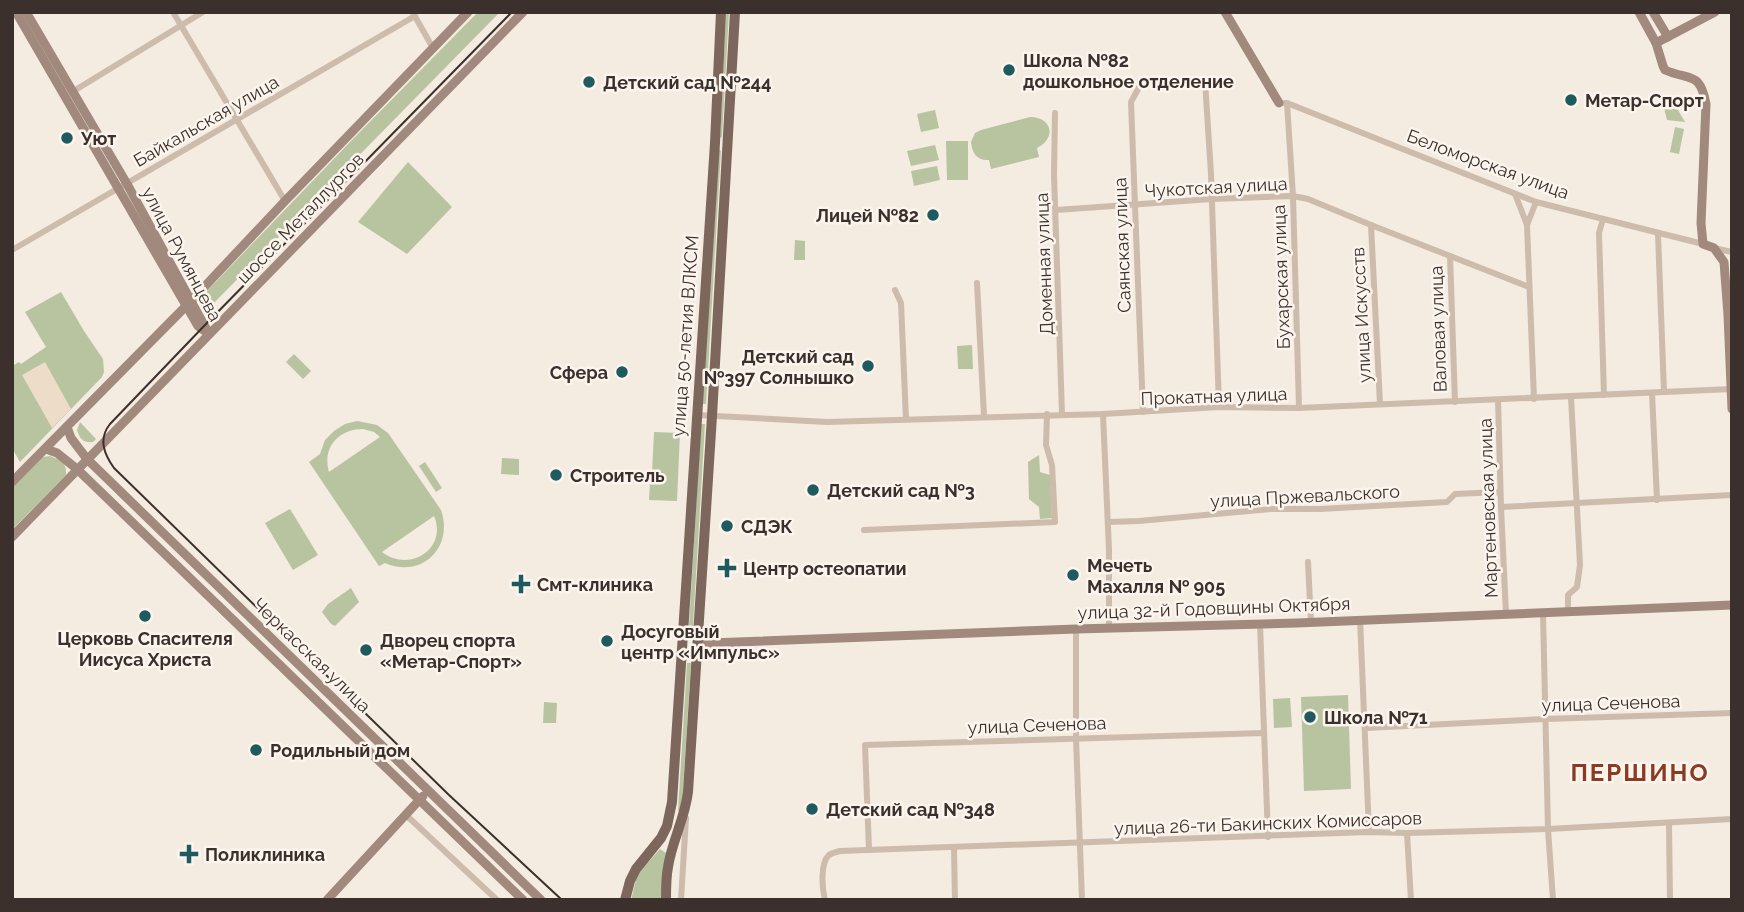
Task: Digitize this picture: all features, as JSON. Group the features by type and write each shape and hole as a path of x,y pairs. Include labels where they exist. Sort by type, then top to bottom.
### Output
{"main road":[{"name":"улица Румянцева","path":"16,12 32,30 72,92 122,186"},
{"name":"улица Румянцева","path":"26,12 32,30 188,304 209,334"},
{"name":"шоссе Металлургов","path":"12,482 188,304 468,12"},
{"name":"шоссе Металлургов","path":"12,537 523,12"},
{"name":"улица 50-летия ВЛКСМ","path":"625,900 636,869 661,838 667,826 672,802 715,143 721,12"},
{"name":"улица 50-летия ВЛКСМ","path":"666,900 668,867 686,808 735,12"},
{"path":"1226,12 1283,103"},
{"path":"1639,12 1656,43 1665,70 1696,80 1703,89 1706,104 1701,223 1703,244"},
{"path":"1653,12 1668,37"},
{"path":"1656,43 1715,12"},
{"name":"Беломорская улица","path":"1703,244 1714,248"},
{"path":"1714,248 1724,262 1732,409"},
{"name":"Черкасская улица","path":"67,427 71,438 88,458 541,900"},
{"name":"Черкасская улица","path":"46,449 57,453 77,469 523,900"},
{"name":"улица 32-й Годовщины Октября","path":"698,642 1260,624 1732,604"},
{"path":"682,640 698,642"},
{"path":"327,900 429,790"}],"street":[{"path":"173,12 285,201"},
{"path":"72,92 203,12"},
{"path":"414,14 433,48"},
{"name":"Байкальская улица","path":"12,250 414,14"},
{"name":"Саянская улица","path":"1143,80 1131,102 1143,412"},
{"path":"1205,81 1219,407"},
{"name":"Беломорская улица","path":"1283,103 1536,202 1703,244"},
{"name":"Бухарская улица","path":"1283,103 1293,196 1299,408"},
{"name":"Доменная улица","path":"1055,113 1054,175 1062,414"},
{"path":"1516,194 1527,225 1534,399"},
{"name":"Чукотская улица","path":"1056,210 1293,196 1308,199 1530,287"},
{"path":"1527,225 1536,202"},
{"path":"1602,219 1599,233 1604,395"},
{"name":"улица Искусств","path":"1371,225 1380,404"},
{"path":"1658,233 1664,392"},
{"name":"Беломорская улица","path":"1714,248 1732,252"},
{"name":"Валовая улица","path":"1450,256 1455,402"},
{"path":"978,283 984,416"},
{"path":"894,290 901,303 906,419"},
{"name":"Прокатная улица","path":"697,415 827,422 1103,414 1219,407 1299,408 1731,389"},
{"path":"1652,393 1657,500"},
{"path":"1568,612 1568,595 1577,587 1580,565 1571,397"},
{"name":"Мартеновская улица","path":"1498,400 1506,614"},
{"path":"864,530 1055,522 1052,465 1046,445 1046,414"},
{"path":"1103,414 1109,628"},
{"name":"улица Пржевальского","path":"1108,522 1271,509 1447,502 1455,494 1500,492"},
{"path":"1501,507 1732,495"},
{"path":"1308,562 1311,622"},
{"path":"1543,613 1548,829 1553,900"},
{"path":"1360,619 1369,832"},
{"path":"1260,624 1268,837"},
{"path":"1076,629 1076,738 1083,900"},
{"name":"улица Сеченова","path":"1366,728 1732,713"},
{"name":"улица Сеченова","path":"869,850 865,745 1264,733"},
{"path":"681,900 686,808"},
{"path":"406,816 497,900"},
{"name":"улица 26-ти Бакинских Комиссаров","path":"825,900 822,878 825,860 830,854 840,851 1369,832 1548,829 1732,819"},
{"path":"1669,824 1670,900"},
{"path":"1407,833 1411,900"},
{"path":"954,848 955,900"}],"green space":[{"path":"478,12 500,12 205,312 202,306 204,294"},
{"path":"726,12 729,12 720,138"},
{"path":"1674,103 1685,122 1667,120 1664,108"},
{"path":"935,110 939,128 921,132 917,114"},
{"path":"1030,117 1043,120 1049,129 1047,139 1037,148 1039,157 991,169 989,160 978,158 974,153 971,142 975,133"},
{"path":"1675,127 1684,129 1679,154 1670,152"},
{"path":"946,141 968,141 968,180 947,180"},
{"path":"935,145 939,160 911,166 907,151"},
{"path":"719,149 706,404 702,404"},
{"path":"408,162 452,207 407,254 358,222"},
{"path":"937,166 940,180 914,186 911,171"},
{"path":"795,240 805,241 805,260 794,260"},
{"path":"61,292 103,359 104,372 20,462 12,448 12,366 19,362 21,364 46,347 25,312"},
{"path":"972,345 973,369 958,369 957,346"},
{"path":"294,354 311,371 303,379 286,362"},
{"path":"357,421 377,425 388,433 441,510 443,536 432,556 422,563 411,567 385,563 379,566 309,462 320,454 325,440 345,424","holes":["363,429 380,437 329,472 328,455 334,442 346,432","434,516 436,539 423,554 414,559 403,560 382,552"]},
{"path":"80,422 96,439 93,442 81,438 77,430"},
{"path":"701,424 705,424 691,629 689,626"},
{"path":"654,432 680,433 677,501 649,500 650,483 613,482 614,471 652,473"},
{"path":"1039,455 1040,472 1050,475 1052,518 1040,519 1039,507 1029,499 1028,462"},
{"path":"50,456 62,462 66,475 12,530 12,488 43,457"},
{"path":"502,458 519,459 519,475 501,474"},
{"path":"425,462 442,488 436,492 419,466"},
{"path":"290,509 318,555 293,570 265,523"},
{"path":"351,588 359,602 335,626 322,612 328,604"},
{"path":"687,663 691,663 682,807 681,811 678,811"},
{"path":"1348,695 1351,789 1304,791 1301,697"},
{"path":"1290,698 1292,727 1274,728 1273,699"},
{"path":"544,702 557,703 556,723 543,723"},
{"path":"660,849 666,853 661,900 631,900 641,870"}],"shaded area":[{"path":"45,362 71,409 52,428 22,375"}],"tram line":[{"path":"512,12 110,424 103,441 107,457 114,468 449,795 562,900"}],"place":[{"name":"Школа №82 дошкольное отделение","path":"1009,70"},
{"name":"Детский сад №244","path":"589,82"},
{"name":"Метар-Спорт","path":"1571,100"},
{"name":"Уют","path":"67,138"},
{"name":"Лицей №82","path":"933,215"},
{"name":"Детский сад №397 Солнышко","path":"868,366"},
{"name":"Сфера","path":"622,372"},
{"name":"Cтроитель","path":"556,475"},
{"name":"Детский сад №3","path":"813,490"},
{"name":"СДЭК","path":"727,526"},
{"name":"Центр остеопатии","path":"727,568"},
{"name":"Мечеть Махалля № 905","path":"1073,575"},
{"name":"Смт-клиника","path":"521,584"},
{"name":"Церковь Спасителя Иисуса Христа","path":"145,616"},
{"name":"Досуговый центр «Импульс»","path":"607,641"},
{"name":"Дворец спорта «Метар-Спорт»","path":"366,650"},
{"name":"Школа №71","path":"1310,717"},
{"name":"Родильный дом","path":"256,750"},
{"name":"Детский сад №348","path":"812,809"},
{"name":"Поликлиника","path":"189,854"}],"district":[{"name":"ПЕРШИНО","path":"1640,772"}]}
